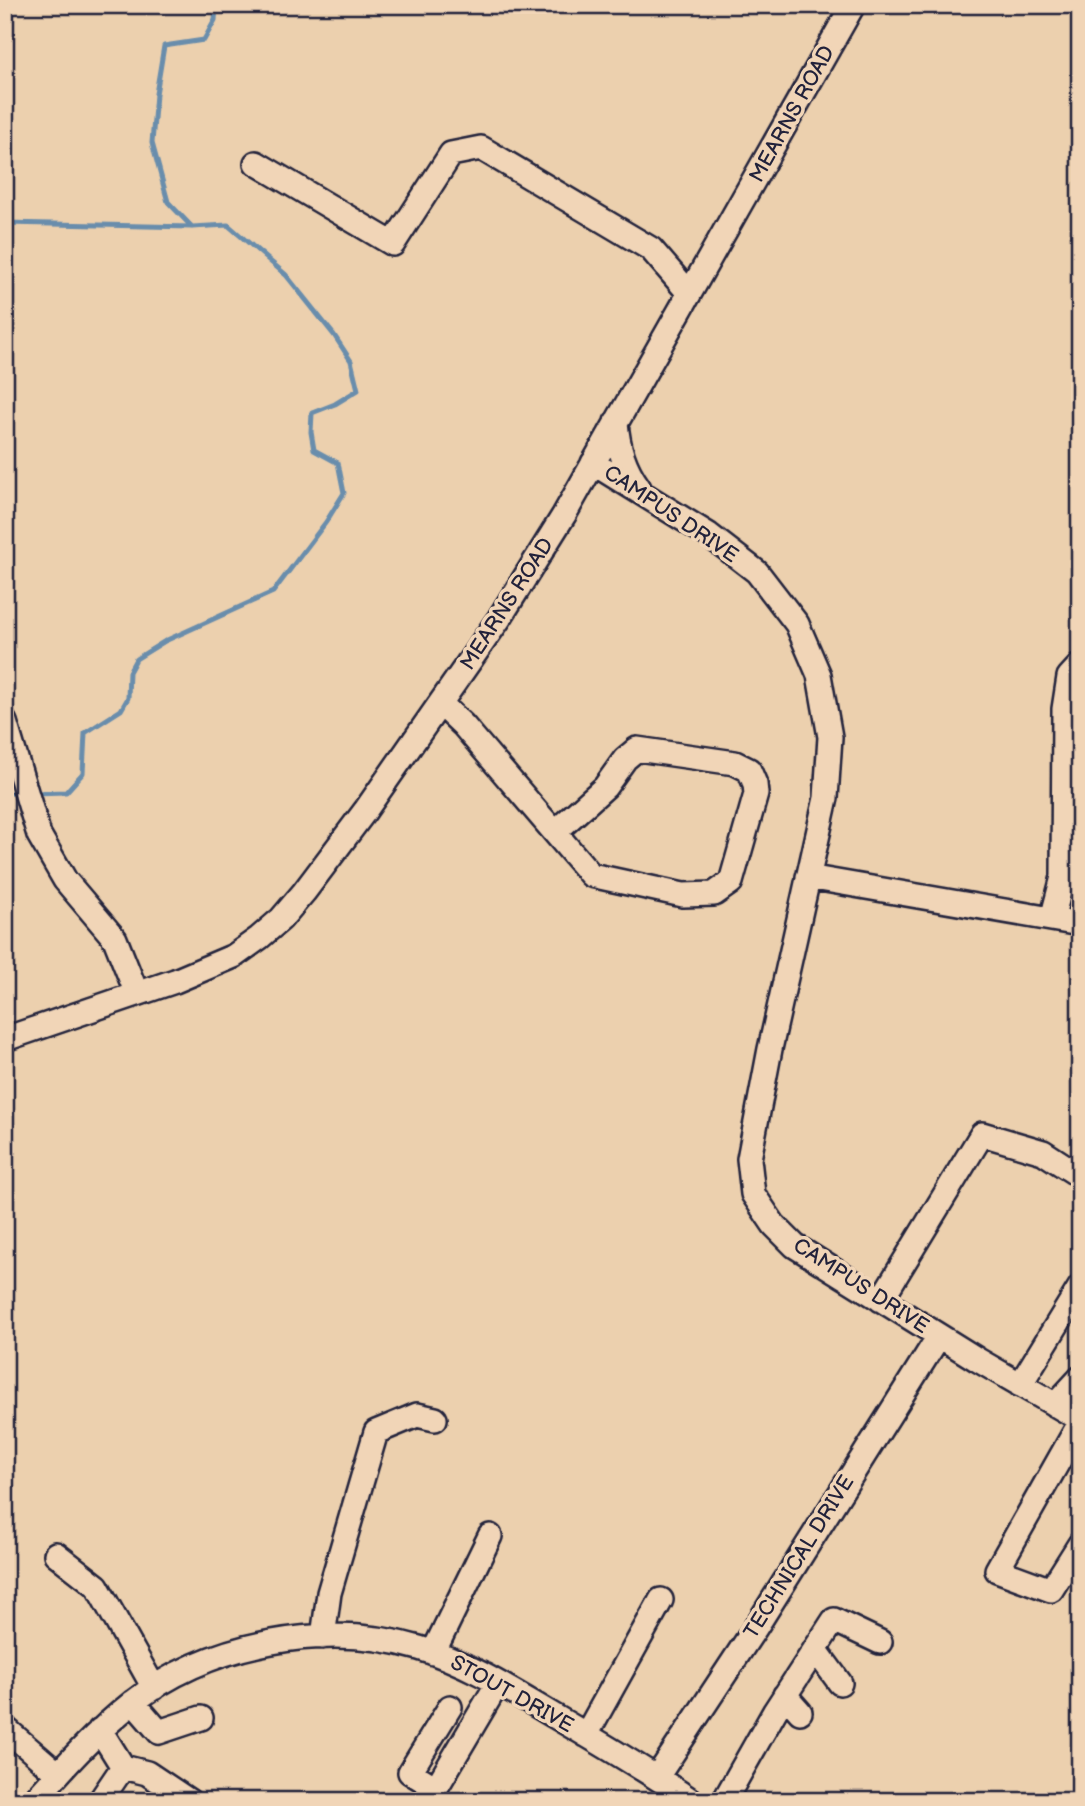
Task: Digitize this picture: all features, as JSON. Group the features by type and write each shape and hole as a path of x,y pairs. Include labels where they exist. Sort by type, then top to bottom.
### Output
{"street":[{"name":"MEARNS ROAD","path":"5,1039 203,971 234,956 281,919 304,892 365,811 499,619 593,463 853,5"},
{"path":"256,163 393,244 451,154 481,148 650,249 690,293"},
{"path":"616,422 621,454 628,472 642,493"},
{"name":"CAMPUS DRIVE","path":"593,463 709,535 757,572 797,624 819,675 830,737 826,798 770,1049 749,1159 754,1194 774,1225 795,1246 1080,1421"},
{"path":"1052,919 1063,877 1064,709 1069,677 1080,665"},
{"path":"441,704 463,724 555,832 592,875 683,895 714,894 732,882 756,793 755,784 749,770 735,763 637,748 625,759 606,787 555,832"},
{"path":"6,724 39,835 65,880 115,939 138,994"},
{"path":"808,877 1080,924"},
{"path":"881,1300 982,1134 1043,1152 1080,1176"},
{"path":"1020,1385 1080,1287"},
{"name":"TECHNICAL DRIVE","path":"657,1777 756,1627 939,1336"},
{"path":"1055,1405 1080,1377"},
{"path":"323,1637 329,1593 376,1432 417,1415 435,1419"},
{"path":"1080,1421 997,1570 1051,1590 1080,1544"},
{"path":"433,1653 490,1536"},
{"path":"56,1553 97,1586 154,1688"},
{"path":"586,1735 661,1600"},
{"path":"724,1801 793,1704 815,1649 834,1620 880,1642"},
{"name":"STOUT DRIVE","path":"34,1801 100,1730 154,1688 196,1666 256,1645 323,1637 380,1640 433,1653 477,1670 657,1777 692,1801"},
{"path":"815,1649 840,1682"},
{"path":"450,1707 411,1772 431,1794 498,1683"},
{"path":"133,1702 159,1732 201,1718"},
{"path":"5,1728 58,1774"},
{"path":"100,1730 122,1767 147,1773 189,1801"},
{"path":"100,1801 122,1767"}],"waterway":[{"path":"192,227 168,202 152,143 156,94 164,46 204,40 215,20 216,5"},
{"path":"5,223 192,227 228,225 286,275 334,335 351,361 358,390 335,404 312,413 314,450 338,463 344,493 326,522 273,592 165,641 136,659 129,672 128,698 121,710 85,733 83,773 66,792 33,793"},
{"path":"5,793 20,793"}]}
